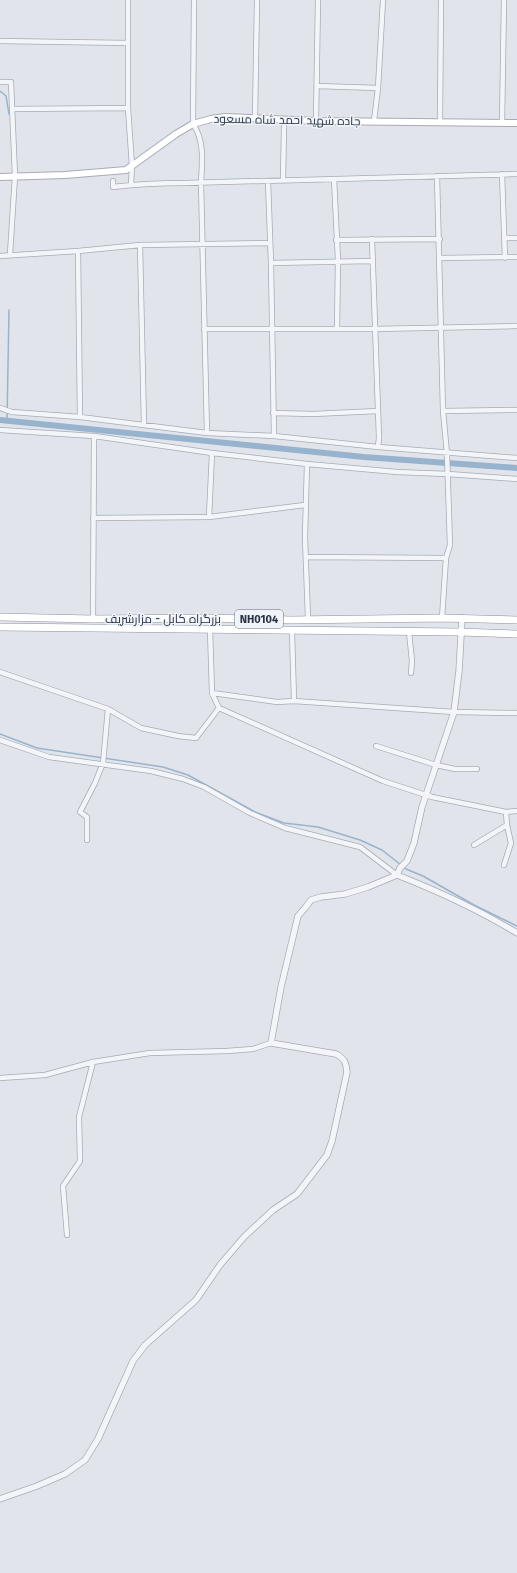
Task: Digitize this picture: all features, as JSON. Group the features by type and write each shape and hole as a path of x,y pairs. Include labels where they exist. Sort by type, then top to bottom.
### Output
{"highway":[{"name":"بزرگراه کابل - مزارشریف","path":"0,617 93,619 462,618 517,620"},
{"name":"بزرگراه کابل - مزارشریف","path":"0,627 460,632 517,634"}],"main road":[{"name":"جاده شهيد احمد شاه مسعود","path":"0,177 120,172 126,170 176,134 193,124 211,119 255,118 316,121 517,123"}],"street":[{"path":"128,0 128,108 132,166 131,185"},
{"path":"194,0 193,124 197,130 203,152 201,183 204,244 204,329 207,433"},
{"path":"255,118 257,0"},
{"path":"316,121 318,0"},
{"path":"374,121 378,88 383,0"},
{"path":"440,122 441,0"},
{"path":"502,123 504,0"},
{"path":"0,41 128,43"},
{"path":"0,82 10,82 12,109 15,176 10,254"},
{"path":"317,86 378,88"},
{"path":"12,109 128,108"},
{"path":"283,180 284,127"},
{"path":"502,174 505,258"},
{"path":"113,181 113,187 148,185 157,182 201,183 517,174"},
{"path":"437,176 440,239 443,411 448,467 450,545 446,558 442,618"},
{"path":"334,179 338,260 337,329"},
{"path":"268,181 274,436"},
{"path":"504,238 517,238"},
{"path":"372,239 378,447"},
{"path":"336,240 440,239"},
{"path":"0,256 10,254 140,246 270,243"},
{"path":"140,246 144,425"},
{"path":"78,251 80,417"},
{"path":"440,258 517,257"},
{"path":"271,263 338,260 372,261"},
{"path":"204,329 374,329 517,326"},
{"path":"1,408 12,412 80,417 207,433 274,436 447,454 517,458"},
{"path":"274,413 313,414 378,410"},
{"path":"443,411 517,410"},
{"path":"0,430 94,436 212,453 307,464 397,472 517,479"},
{"path":"93,619 94,436"},
{"path":"209,517 212,453"},
{"path":"307,464 305,505 308,619"},
{"path":"93,518 209,517 305,505"},
{"path":"306,557 446,558"},
{"path":"271,1043 281,987 298,916 311,900 321,897 345,894 368,887 397,875 400,868 407,861 414,843 422,807 454,712 459,671 460,632 462,618"},
{"path":"210,629 212,693 219,708 383,781 427,795 506,812 517,811"},
{"path":"292,630 294,701"},
{"path":"409,632 412,661 411,673"},
{"path":"0,672 108,709 141,728 178,736 196,738 219,708"},
{"path":"212,693 277,702 294,701 454,712 517,713"},
{"path":"87,840 87,817 80,812 95,783 103,760 108,709"},
{"path":"0,740 49,757 103,760 162,774 204,787 250,813 286,828 360,847 397,875 427,887 491,918 517,933"},
{"path":"376,746 436,765 456,769 477,769"},
{"path":"504,866 511,843 506,812"},
{"path":"474,845 507,825"},
{"path":"0,1078 45,1075 93,1062 150,1053 253,1049 271,1043 336,1054 344,1058 347,1072 332,1141 327,1155 296,1194 273,1210 244,1237 220,1265 196,1300 145,1345 133,1361 98,1439 85,1460 65,1474 0,1499"},
{"path":"67,1235 63,1186 80,1161 79,1117 93,1062"}],"waterway":[{"path":"0,91 6,96 9,114"},
{"path":"7,421 9,310"},
{"path":"0,420 364,457 517,468"},
{"path":"0,734 37,748 163,767 188,775 255,812 284,823 318,827 360,840 382,850 406,869 423,876 474,905 517,926"}]}
